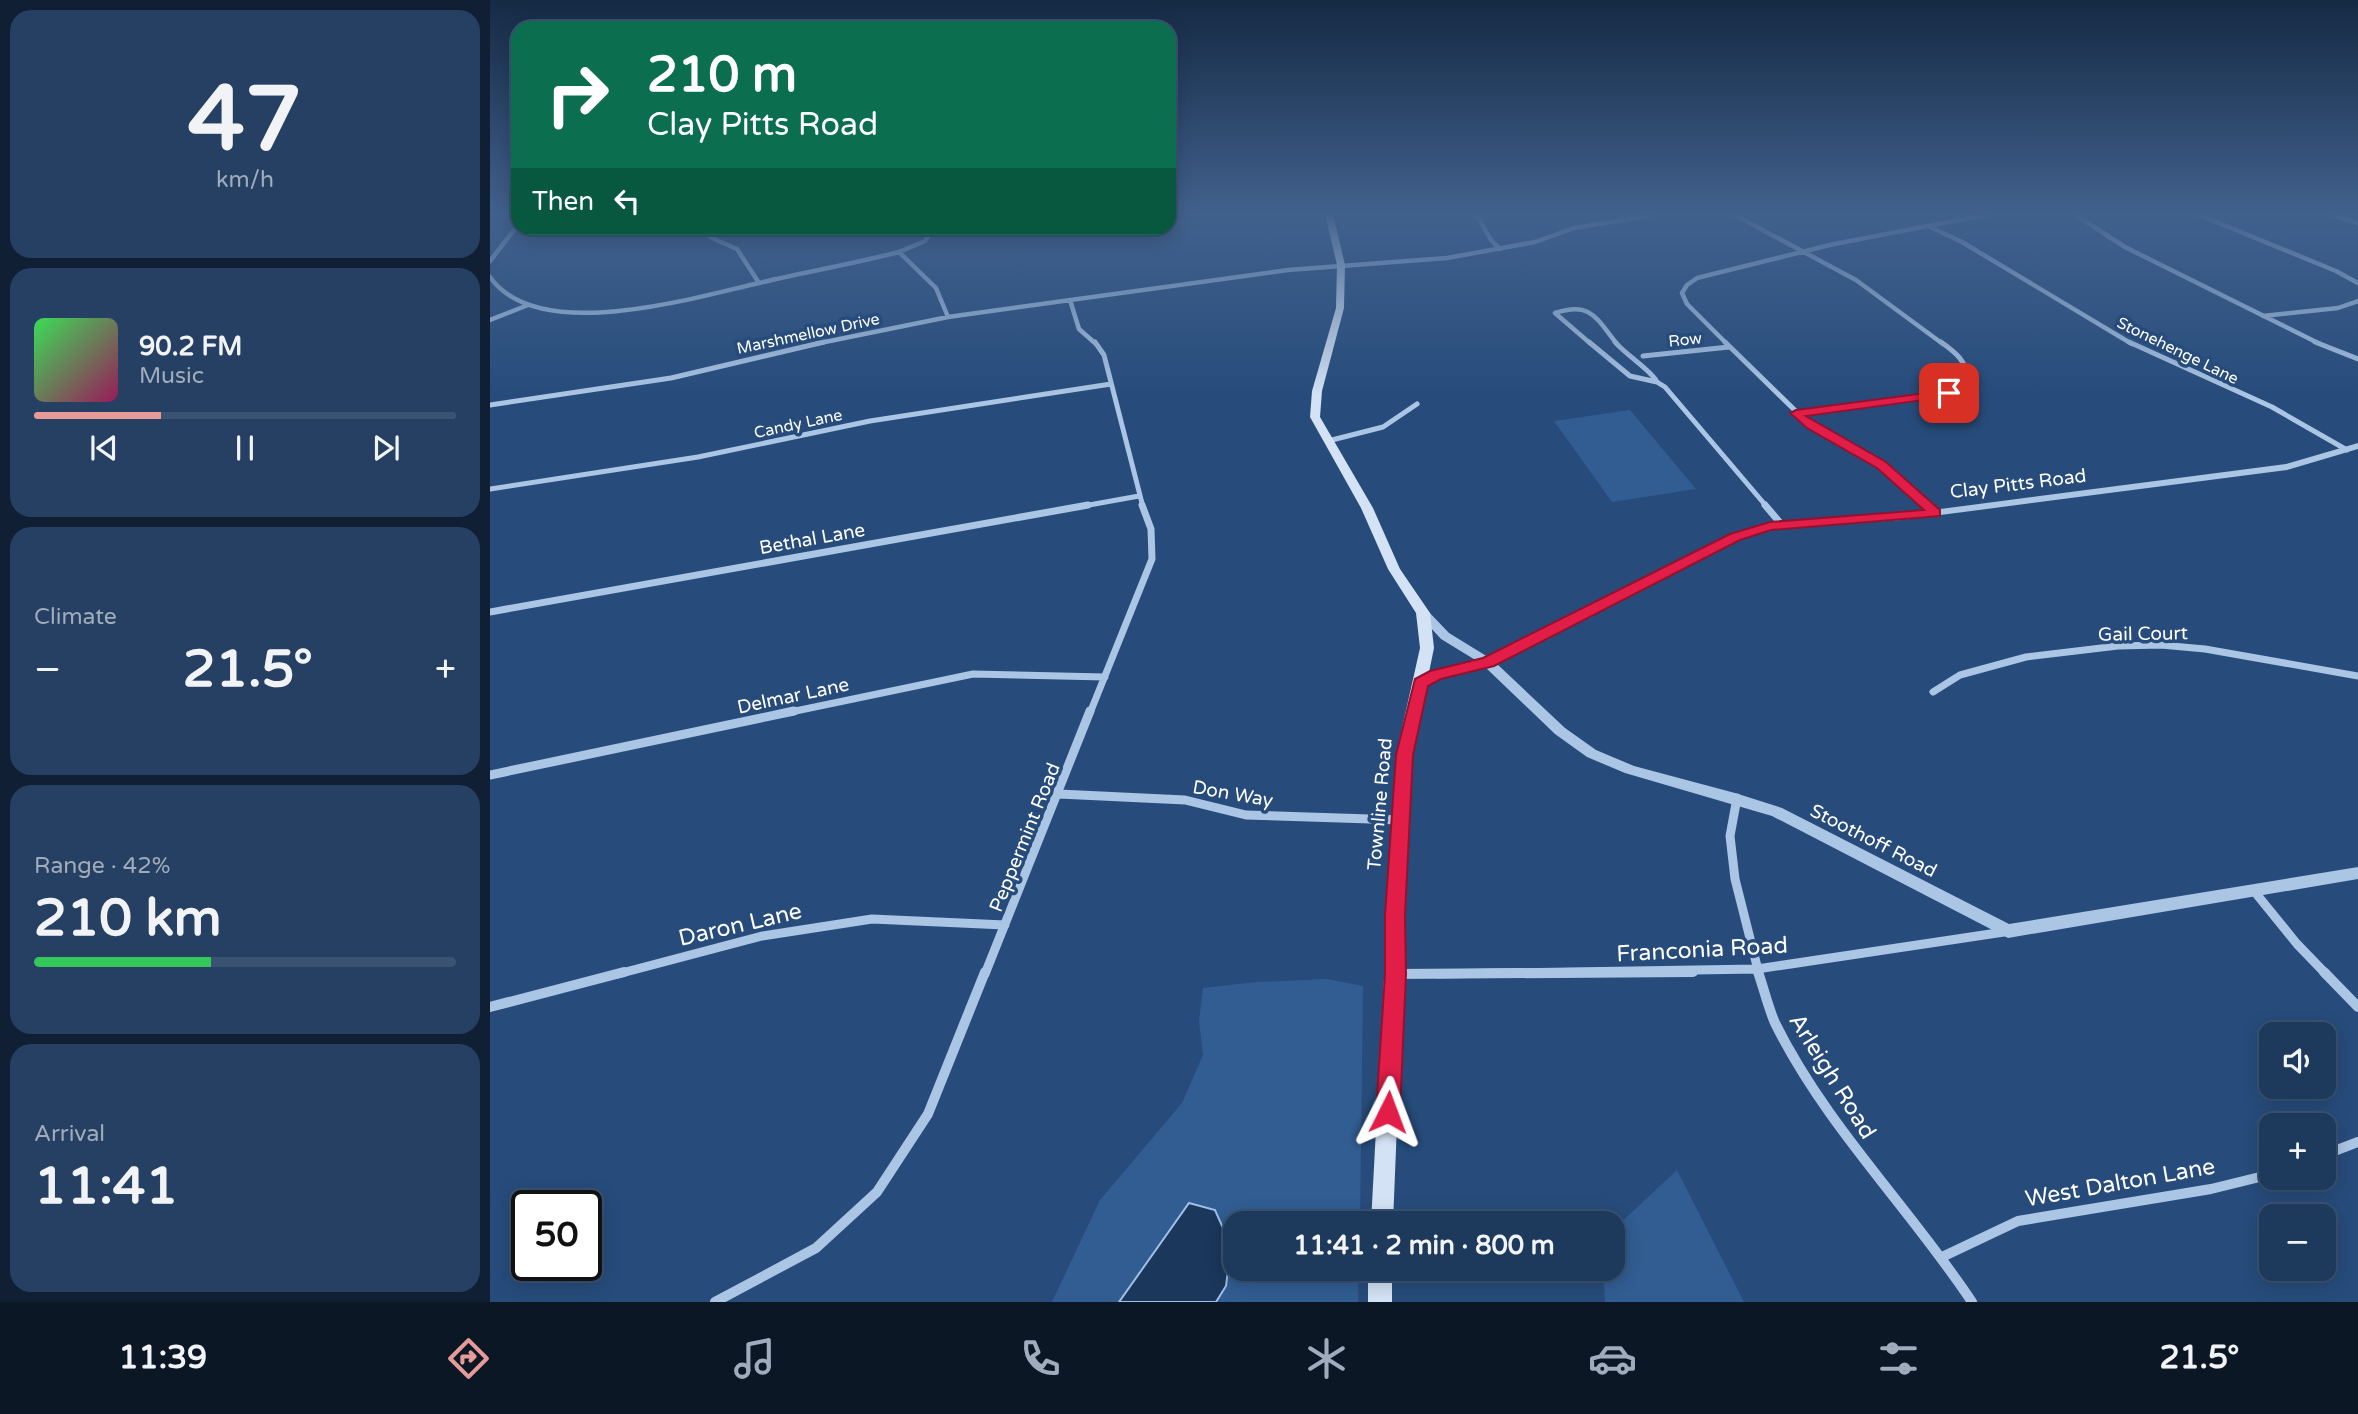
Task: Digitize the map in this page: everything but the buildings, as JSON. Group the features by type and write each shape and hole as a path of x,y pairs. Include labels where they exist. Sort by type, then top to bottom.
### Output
{"main road":[{"name":"Townline Road","path":"1341,275 1340,308 1317,391 1315,417 1367,508 1394,569 1423,613 1427,648 1404,755 1383,1211"},
{"path":"1380,1281 1380,1302"}],"street":[{"path":"754,275 759,283"},
{"path":"490,277 510,297 529,305 572,313 612,313 796,275"},
{"path":"922,275 936,288 948,317"},
{"name":"Marshmellow Drive","path":"490,405 671,378 793,348 948,317 1265,275"},
{"path":"1706,275 1685,285 1682,293 1687,304 1811,426 1889,470 1935,513"},
{"path":"1796,413 1925,398 1949,393 1968,380 1965,362 1956,353 1846,275"},
{"name":"Stonehenge Lane","path":"2016,275 2138,348 2272,407 2352,448"},
{"path":"2180,275 2298,335 2358,359"},
{"name":"Peppermint Road","path":"715,1302 816,1248 877,1192 928,1115 1134,610 1152,559 1151,529 1139,496 1130,449 1104,355 1094,341 1079,329 1070,300"},
{"path":"2262,316 2338,307 2358,301"},
{"path":"490,320 529,305"},
{"path":"1657,382 1654,374 1627,356 1589,310 1573,307 1555,313 1630,376 1657,382 1665,387 1782,526"},
{"name":"Row","path":"1643,356 1729,347"},
{"name":"Candy Lane","path":"490,489 698,457 870,421 1111,384"},
{"path":"1328,441 1383,427 1417,404"},
{"name":"Clay Pitts Road","path":"1421,683 1436,675 1488,662 1735,537 1782,526 1935,513 2287,467 2352,448"},
{"name":"Bethal Lane","path":"490,612 1139,496"},
{"name":"Stoothoff Road","path":"1423,613 1446,636 1488,662 1547,722 1589,751 1643,775 1738,797 1777,812 2008,931"},
{"name":"Gail Court","path":"1933,692 1960,675 2026,657 2118,646 2161,645 2205,649 2358,676"},
{"name":"Delmar Lane","path":"490,775 973,674 1105,677"},
{"name":"Don Way","path":"1059,794 1185,800 1246,816 1401,820"},
{"name":"Arleigh Road","path":"1738,797 1730,836 1735,879 1757,969 1774,1020 1800,1068 1859,1155 1941,1258 1972,1302"},
{"path":"2008,931 2358,873"},
{"path":"2254,890 2297,944 2358,1007"},
{"name":"Daron Lane","path":"490,1007 762,936 811,927 872,919 1004,925"},
{"name":"Franconia Road","path":"1395,974 1692,972 1757,969 2008,931"},
{"path":"2336,1150 2358,1142"},
{"name":"West Dalton Lane","path":"1941,1258 2018,1221 2211,1189 2259,1177"}],"shaded area":[{"path":"1630,410 1696,489 1612,502 1554,421"},
{"path":"1327,979 1363,986 1360,1211 1223,1211 1223,1281 1359,1281 1358,1302 1052,1302 1100,1200 1182,1103 1203,1055 1199,1021 1203,988 1256,982"},
{"path":"1677,1170 1744,1302 1605,1302 1604,1281 1625,1281 1625,1219"},
{"path":"1189,1203 1215,1210 1223,1228 1223,1281 1227,1281 1216,1302 1119,1302"}],"route":[{"path":"1388,1112 1404,755 1421,683 1436,675 1488,662 1735,537 1770,526 1935,513 1882,465 1811,426 1796,413 1949,393"}]}
